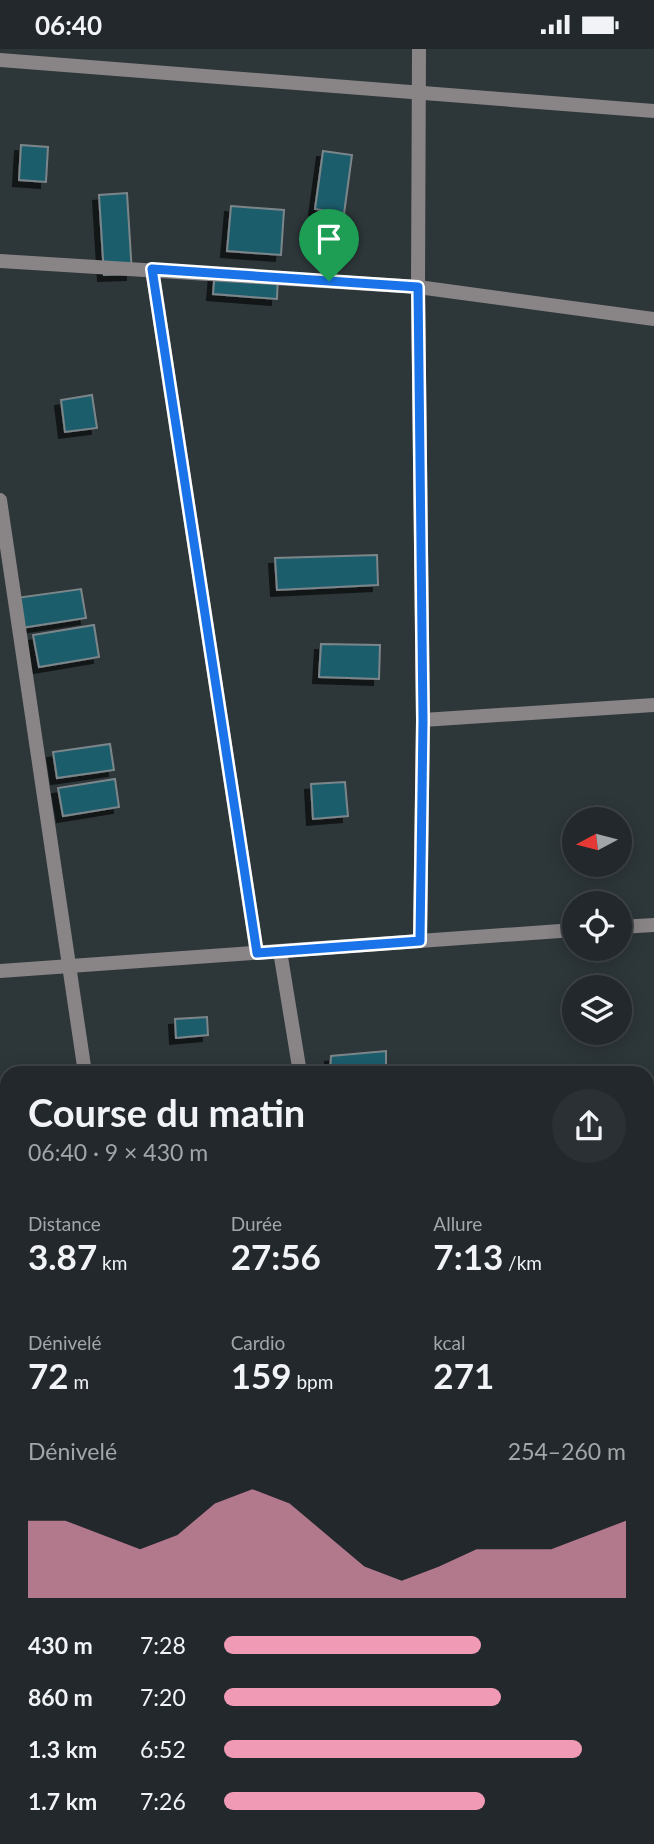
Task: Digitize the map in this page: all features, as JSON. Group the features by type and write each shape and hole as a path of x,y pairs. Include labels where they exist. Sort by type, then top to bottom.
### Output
{"street":[{"path":"419,49 418,287 423,720 420,941"},
{"path":"0,60 654,111"},
{"path":"0,261 418,287 654,319"},
{"path":"152,269 257,953"},
{"path":"0,500 72,966 84,1066"},
{"path":"423,720 654,705"},
{"path":"632,926 654,925"},
{"path":"0,971 562,931"},
{"path":"280,951 299,1066"}],"building":[{"path":"21,145 48,147 46,182 19,180"},
{"path":"323,151 352,155 344,214 315,209"},
{"path":"127,193 132,274 104,275 99,195"},
{"path":"231,206 284,210 281,255 227,251"},
{"path":"215,270 278,275 277,299 213,294"},
{"path":"92,395 97,428 65,432 61,400"},
{"path":"377,555 378,585 277,590 275,558"},
{"path":"81,589 86,618 21,628 16,598"},
{"path":"94,625 99,657 39,667 33,635"},
{"path":"321,644 380,645 379,679 319,677"},
{"path":"110,744 114,770 57,778 53,752"},
{"path":"115,779 119,807 63,816 58,788"},
{"path":"345,782 348,816 313,819 311,784"},
{"path":"207,1017 208,1035 176,1038 175,1019"},
{"path":"386,1051 386,1066 330,1066 331,1056"}],"route":[{"path":"152,269 329,281 418,287 423,720 420,941 257,953 152,269"}]}
